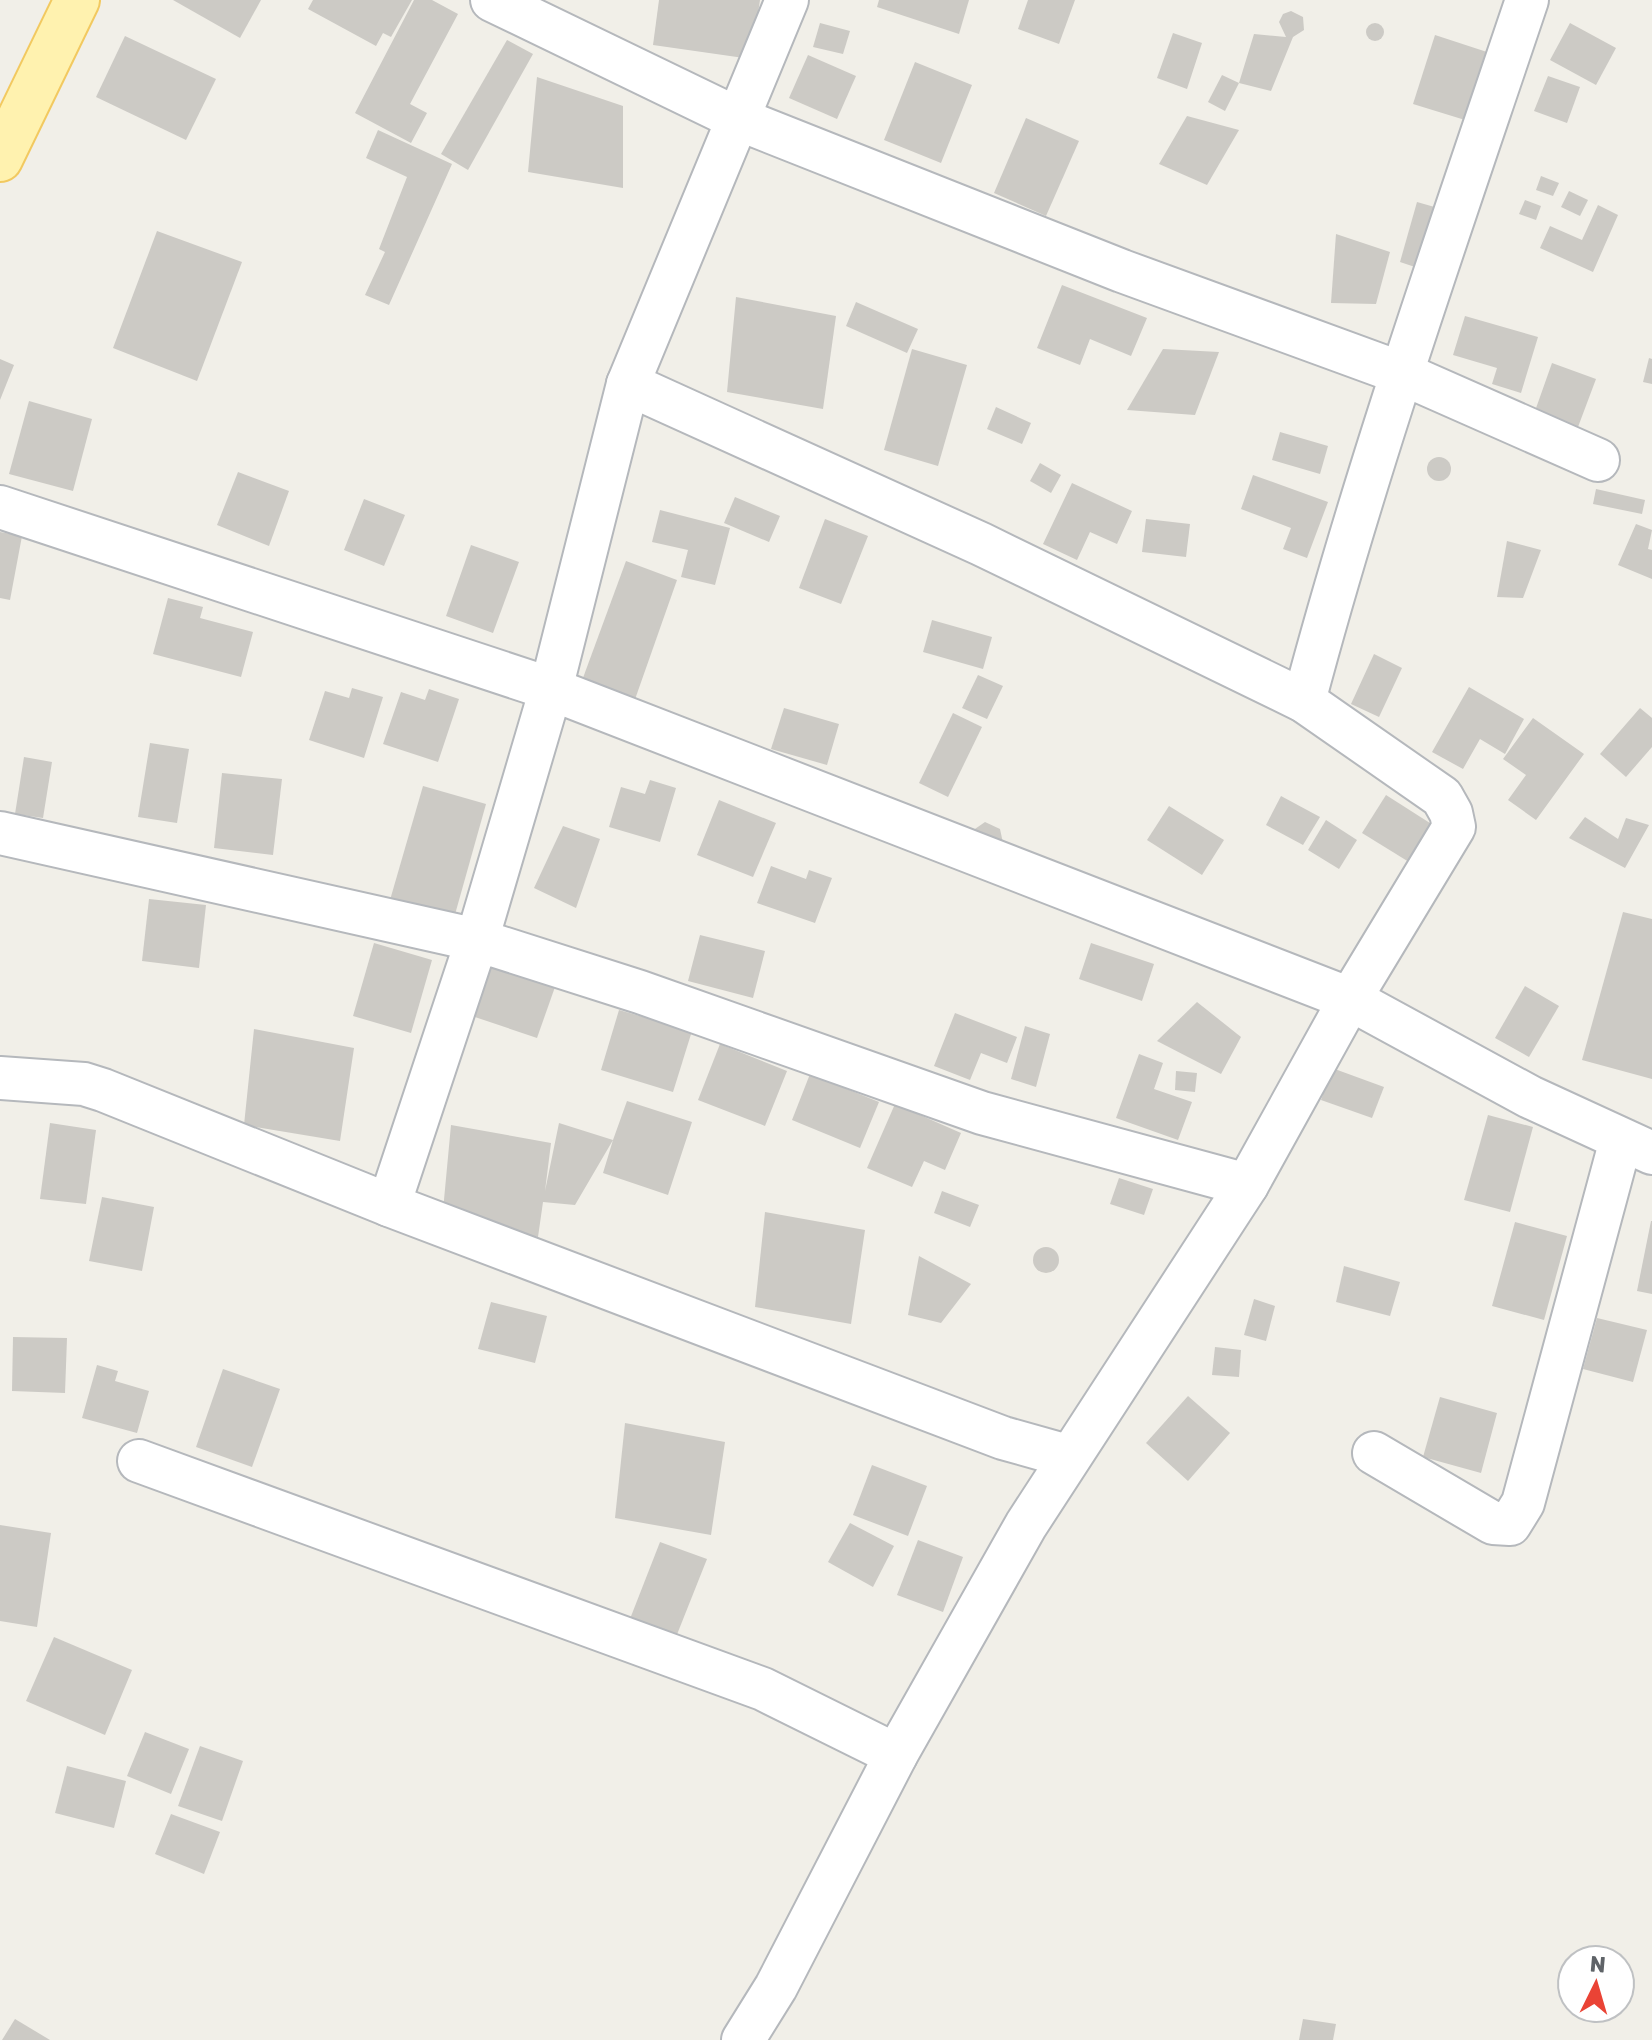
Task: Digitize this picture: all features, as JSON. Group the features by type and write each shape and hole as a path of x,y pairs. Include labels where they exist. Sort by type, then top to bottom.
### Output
{"main road":[{"path":"0,159 77,0"}],"street":[{"path":"492,0 736,118 1122,271 1401,373 1598,460"},
{"path":"389,1205 477,940 551,689 628,384 787,0"},
{"path":"1304,701 1337,577 1401,373 1527,0"},
{"path":"628,384 981,544 1304,701 1442,797 1451,813 1454,827 1350,999 1247,1185 1067,1456 896,1755 776,1987 743,2040"},
{"path":"0,507 551,689 1350,999 1530,1097 1636,1146 1523,1503 1510,1524 1493,1523 1374,1453"},
{"path":"0,833 477,940 640,992 982,1113 1247,1185"},
{"path":"0,1078 84,1084 103,1090 389,1205 1003,1438 1067,1456"},
{"path":"139,1461 763,1689 896,1755"}],"building":[{"path":"173,0 261,0 240,38"},
{"path":"313,0 412,0 391,37 383,33 376,46 308,9"},
{"path":"414,0 432,0 458,14 410,104 427,113 411,143 355,113"},
{"path":"659,0 760,0 751,59 653,45"},
{"path":"879,0 969,0 959,34 877,7"},
{"path":"1028,0 1075,0 1059,44 1018,29"},
{"path":"1291,11 1303,17 1304,30 1293,37 1271,91 1239,83 1254,34 1286,37 1279,22 1283,14"},
{"path":"820,23 850,31 843,54 813,47"},
{"path":"1375,23 1384,32 1375,41 1366,32"},
{"path":"1570,23 1616,48 1596,85 1550,60"},
{"path":"1173,33 1202,43 1187,89 1157,78"},
{"path":"1435,35 1487,52 1465,120 1413,104"},
{"path":"125,36 216,79 186,140 96,97"},
{"path":"507,40 533,54 468,170 441,154"},
{"path":"808,55 856,76 837,119 789,98"},
{"path":"915,62 972,85 941,163 884,140"},
{"path":"1222,75 1239,83 1225,111 1208,102"},
{"path":"1548,76 1580,87 1567,123 1534,111"},
{"path":"537,77 623,106 623,188 528,172"},
{"path":"1187,116 1239,130 1207,185 1159,164"},
{"path":"1026,118 1079,141 1046,216 994,193"},
{"path":"378,130 452,164 389,305 365,295 385,252 379,249 407,177 366,158"},
{"path":"1541,176 1559,183 1553,196 1536,190"},
{"path":"1569,191 1588,200 1580,216 1561,207"},
{"path":"1525,200 1541,206 1536,220 1519,214"},
{"path":"1417,202 1438,208 1421,269 1400,262"},
{"path":"1598,205 1618,215 1593,272 1540,248 1550,226 1582,240"},
{"path":"157,231 242,262 197,381 113,348"},
{"path":"1336,234 1390,252 1376,304 1331,303"},
{"path":"1062,285 1147,318 1131,356 1090,339 1080,365 1037,348"},
{"path":"736,297 836,316 823,409 727,392"},
{"path":"856,302 918,329 907,353 846,326"},
{"path":"1465,316 1538,337 1521,393 1492,384 1497,368 1453,355"},
{"path":"912,349 967,365 938,466 884,450"},
{"path":"1163,349 1219,352 1195,415 1127,410"},
{"path":"1649,358 1652,359 1652,384 1643,382"},
{"path":"0,359 14,365 0,400"},
{"path":"1552,363 1596,379 1578,427 1535,411"},
{"path":"29,401 92,419 73,491 9,474"},
{"path":"996,407 1031,423 1022,444 987,429"},
{"path":"1280,432 1328,446 1320,474 1272,460"},
{"path":"1434,457 1444,457 1451,464 1451,474 1444,481 1434,481 1427,474 1427,464"},
{"path":"1040,463 1061,475 1051,493 1030,481"},
{"path":"238,472 289,491 269,546 217,525"},
{"path":"1253,475 1328,502 1307,558 1283,549 1291,528 1241,509"},
{"path":"1072,483 1132,511 1117,544 1090,532 1077,560 1043,544"},
{"path":"1596,489 1645,500 1642,514 1593,504"},
{"path":"735,497 780,516 769,542 724,523"},
{"path":"364,499 405,515 384,566 344,550"},
{"path":"660,510 730,528 715,585 681,577 688,550 652,542"},
{"path":"825,519 868,536 841,604 799,588"},
{"path":"1146,519 1190,524 1186,557 1142,552"},
{"path":"1636,524 1652,530 1648,549 1652,550 1652,579 1618,565"},
{"path":"0,532 22,536 10,600 0,598"},
{"path":"1507,541 1541,550 1523,598 1497,597"},
{"path":"471,545 519,562 493,633 446,616"},
{"path":"626,561 677,580 633,705 580,686"},
{"path":"168,598 203,607 200,618 253,632 241,677 153,654"},
{"path":"932,620 992,637 983,669 923,652"},
{"path":"1374,654 1402,668 1379,717 1351,704"},
{"path":"978,675 1003,686 987,719 962,708"},
{"path":"1469,687 1524,719 1505,754 1480,739 1463,769 1432,752"},
{"path":"352,688 383,697 364,758 309,740 325,691 349,698"},
{"path":"429,689 459,699 438,762 383,744 401,692 425,700"},
{"path":"784,708 839,724 827,765 771,749"},
{"path":"1640,708 1652,718 1652,747 1626,777 1600,754"},
{"path":"953,713 982,727 948,797 919,783"},
{"path":"1533,718 1584,754 1536,820 1508,800 1526,775 1503,759"},
{"path":"150,743 189,749 177,823 138,817"},
{"path":"24,757 52,762 43,818 15,814"},
{"path":"222,773 282,779 273,855 214,848"},
{"path":"650,780 676,788 660,842 609,827 621,787 645,794"},
{"path":"423,786 486,804 454,918 390,900"},
{"path":"1386,795 1433,825 1409,862 1362,833"},
{"path":"1281,796 1320,817 1303,845 1266,825"},
{"path":"719,800 776,823 753,877 697,855"},
{"path":"1169,806 1224,840 1202,875 1147,840"},
{"path":"1585,817 1618,839 1626,818 1649,825 1625,868 1569,838"},
{"path":"1326,820 1357,840 1339,869 1308,850"},
{"path":"985,822 1000,829 1003,843 972,831"},
{"path":"563,826 600,839 576,908 534,888"},
{"path":"771,866 806,879 809,870 832,878 815,923 757,903"},
{"path":"149,899 206,905 199,968 142,961"},
{"path":"1623,912 1652,919 1652,1079 1582,1060"},
{"path":"700,935 765,951 753,998 688,981"},
{"path":"374,943 432,960 411,1033 353,1016"},
{"path":"1091,943 1154,964 1142,1001 1079,979"},
{"path":"487,964 555,987 537,1038 469,1015"},
{"path":"1525,986 1559,1006 1529,1057 1495,1038"},
{"path":"1197,1002 1241,1037 1221,1074 1157,1041"},
{"path":"619,1010 692,1031 673,1092 601,1070"},
{"path":"955,1013 1017,1037 1007,1063 981,1053 970,1080 934,1066"},
{"path":"1025,1026 1050,1034 1036,1087 1011,1079"},
{"path":"254,1029 354,1048 340,1141 244,1125"},
{"path":"720,1044 787,1071 765,1126 698,1100"},
{"path":"1139,1054 1163,1063 1154,1089 1192,1102 1178,1140 1116,1118"},
{"path":"1332,1068 1384,1087 1372,1118 1321,1100"},
{"path":"1176,1071 1197,1073 1195,1092 1175,1090"},
{"path":"810,1074 879,1102 860,1148 792,1120"},
{"path":"627,1101 692,1122 668,1195 603,1173"},
{"path":"895,1104 961,1133 945,1170 924,1161 912,1187 867,1168"},
{"path":"1488,1115 1533,1127 1510,1212 1464,1200"},
{"path":"50,1123 96,1130 86,1204 40,1199"},
{"path":"559,1123 613,1140 575,1205 543,1202 538,1237 442,1221 451,1125 551,1143 545,1191"},
{"path":"1119,1178 1153,1189 1144,1215 1110,1204"},
{"path":"942,1191 979,1205 970,1227 934,1213"},
{"path":"102,1197 154,1207 142,1271 89,1261"},
{"path":"765,1212 865,1230 851,1324 755,1307"},
{"path":"1652,1221 1652,1294 1637,1291"},
{"path":"1515,1222 1567,1236 1544,1320 1492,1306"},
{"path":"1046,1247 1055,1251 1059,1260 1055,1269 1046,1273 1037,1269 1033,1260 1037,1251"},
{"path":"919,1256 971,1284 941,1323 908,1315"},
{"path":"1344,1266 1400,1282 1390,1316 1336,1302"},
{"path":"1254,1299 1275,1306 1266,1341 1244,1335"},
{"path":"491,1302 547,1316 535,1363 478,1349"},
{"path":"1597,1318 1647,1330 1633,1382 1583,1369"},
{"path":"13,1337 67,1338 65,1393 12,1391"},
{"path":"1215,1347 1241,1350 1239,1377 1212,1375"},
{"path":"97,1365 118,1371 115,1381 149,1391 137,1433 82,1418"},
{"path":"223,1369 280,1389 252,1467 196,1447"},
{"path":"1188,1396 1230,1433 1188,1481 1146,1443"},
{"path":"1440,1397 1497,1413 1481,1473 1423,1457"},
{"path":"625,1423 725,1442 711,1535 615,1518"},
{"path":"872,1465 927,1486 908,1536 853,1515"},
{"path":"850,1523 894,1546 873,1587 828,1562"},
{"path":"0,1525 51,1533 37,1627 0,1621"},
{"path":"918,1540 963,1557 943,1612 897,1595"},
{"path":"660,1542 707,1559 674,1642 628,1624"},
{"path":"54,1637 132,1670 105,1735 26,1701"},
{"path":"145,1732 189,1749 171,1794 127,1776"},
{"path":"200,1746 243,1761 222,1821 178,1806"},
{"path":"67,1766 126,1781 114,1828 55,1813"},
{"path":"171,1814 220,1832 204,1874 155,1854"},
{"path":"15,2019 50,2040 2,2040"},
{"path":"1303,2019 1336,2024 1333,2040 1299,2040"}]}
